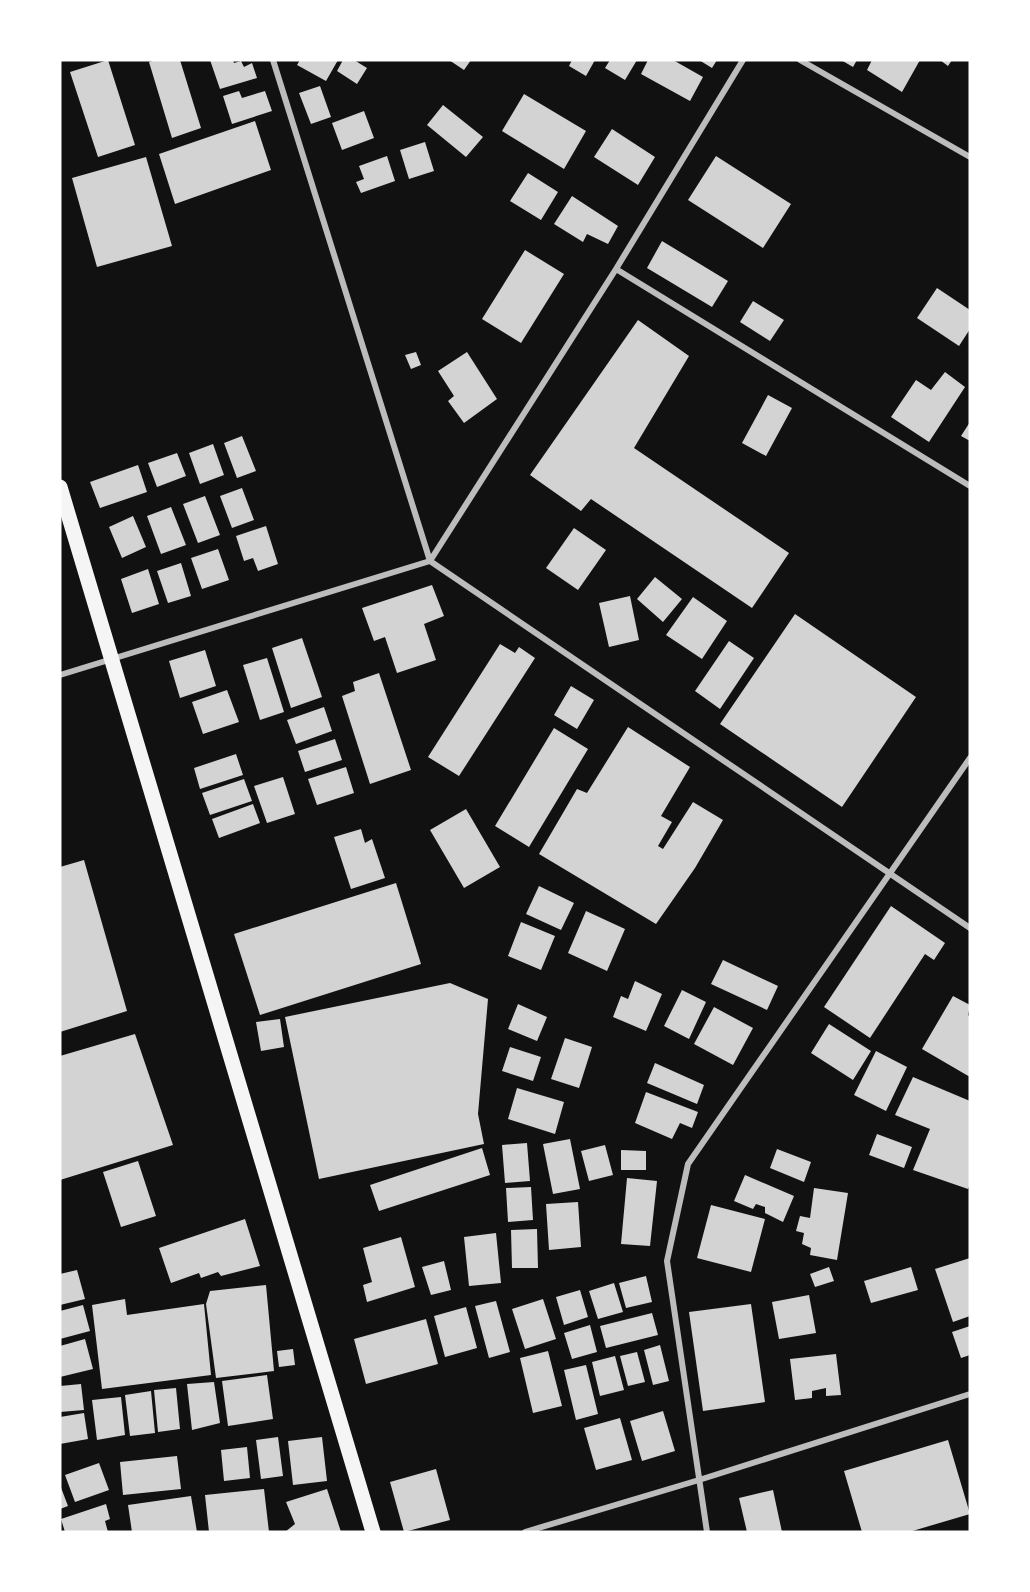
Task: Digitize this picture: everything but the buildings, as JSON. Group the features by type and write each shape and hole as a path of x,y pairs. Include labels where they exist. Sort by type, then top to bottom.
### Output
{"main road":[{"path":"60,487 373,1532"}],"street":[{"path":"273,60 430,561 970,928"},
{"path":"60,675 430,561 616,269 743,60"},
{"path":"800,60 970,157"},
{"path":"616,269 970,486"},
{"path":"707,1532 667,1261 688,1164 970,758"},
{"path":"525,1532 699,1480 970,1394"}]}
